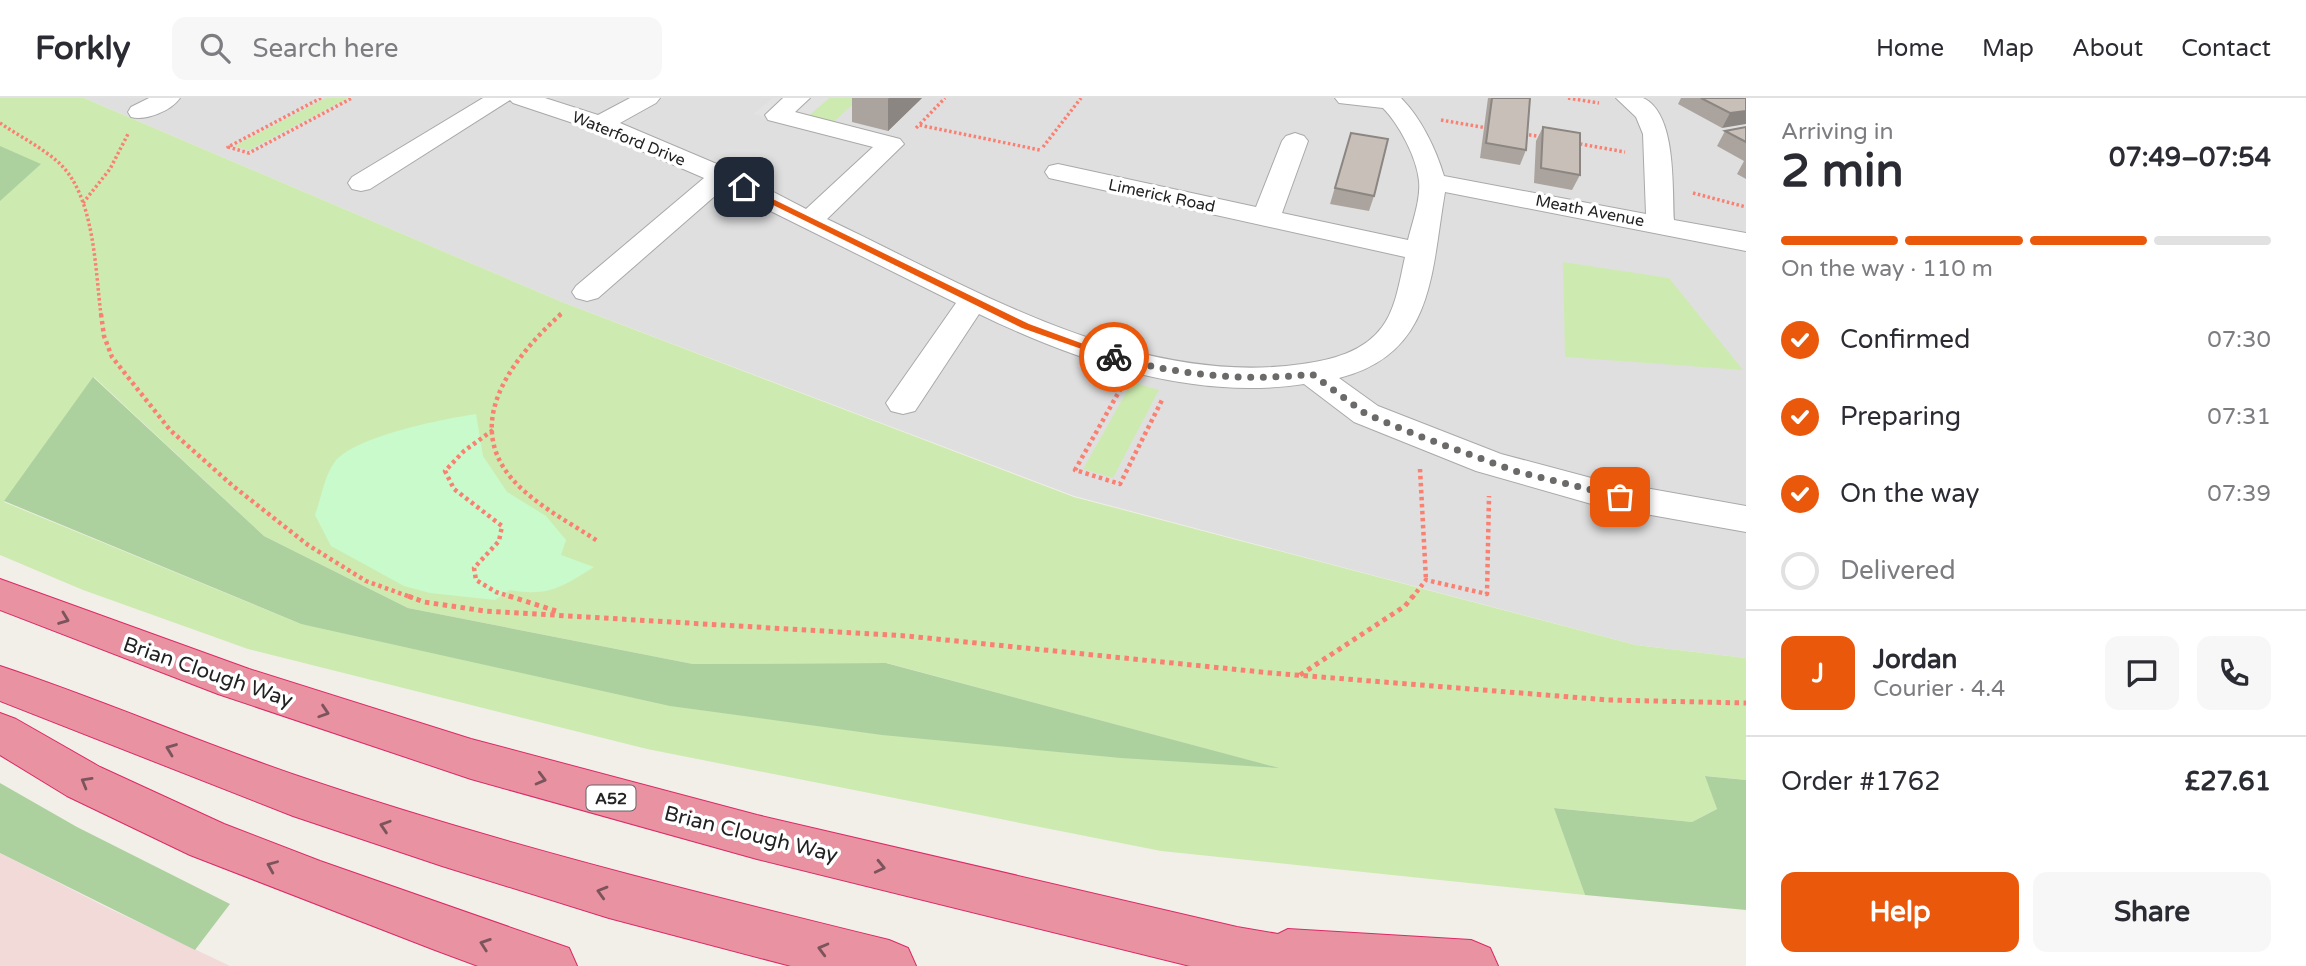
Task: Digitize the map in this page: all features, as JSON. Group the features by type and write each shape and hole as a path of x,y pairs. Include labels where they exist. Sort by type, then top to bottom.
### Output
{"highway":[{"name":"Brian Clough Way","path":"0,594 134,647 470,759 767,840 1237,952 1316,966"},
{"path":"0,683 293,795 442,845 609,894 889,966"},
{"path":"0,732 94,787 192,832 326,888 550,966"},
{"path":"1237,952 1471,966"}],"street":[{"path":"140,112 168,98"},
{"path":"361,183 500,98"},
{"name":"Waterford Drive","path":"521,98 600,124 722,176 809,221 1051,337 1135,362 1177,371 1246,379 1312,374 1358,361 1373,353 1397,331 1413,292 1433,182 1426,159 1393,104"},
{"path":"600,124 648,98"},
{"path":"798,98 777,115 891,144"},
{"path":"1347,98 1393,104"},
{"path":"1628,98 1647,114 1656,134 1660,223"},
{"path":"1266,218 1295,141"},
{"path":"809,221 891,144"},
{"name":"Limerick Road","path":"1058,172 1422,252"},
{"path":"587,292 722,176"},
{"name":"Meath Avenue","path":"1433,182 1660,223 1746,242"},
{"path":"904,402 973,301"},
{"path":"1312,374 1366,414 1489,463 1594,492 1746,519"}],"path":[{"path":"321,98 228,147 248,153 352,98"},
{"path":"891,144 897,145 945,98"},
{"path":"1069,98 1079,100"},
{"path":"1393,104 1496,129"},
{"path":"83,203 110,169 140,112"},
{"path":"0,123 59,163 78,187 83,203 104,336 112,357 170,430 233,486 308,545 366,581 424,602 485,611 907,636 1300,675 1608,700 1746,703"},
{"path":"919,125 1041,150"},
{"path":"1522,134 1549,139"},
{"path":"1563,141 1657,157"},
{"path":"1658,186 1746,207"},
{"path":"587,292 533,338 509,366 499,388 493,430 497,450 516,484 599,542"},
{"path":"1135,362 1075,470 1120,484 1177,371"},
{"path":"493,430 464,451 445,471 448,485 467,502 494,514 502,526 499,541 474,568 476,580 496,592 564,614"},
{"path":"1300,675 1405,606 1426,580 1419,436"},
{"path":"1426,580 1487,594 1489,463"}],"shaded area":[{"path":"84,98 1746,98 1746,658 1636,645 1074,496 562,302"},
{"path":"773,98 829,98 799,124 753,114"},
{"path":"0,853 106,907 230,966 0,966"}],"green space":[{"path":"0,98 84,98 562,302 1074,497 1636,645 1746,658 1746,780 1706,776 1717,809 1692,822 1555,808 1585,895 1161,851 647,749 248,649 83,590 0,555","holes":["94,377 264,536 408,608 693,664 887,663 1274,767 301,624 4,502"]},
{"path":"326,98 348,98 249,150 234,146"},
{"path":"829,98 860,98 830,125 805,119"},
{"path":"0,146 41,164 0,201"},
{"path":"1563,262 1669,278 1743,370 1565,357"},
{"path":"93,377 264,536 408,608 693,664 886,663 1279,768 1121,758 882,735 670,706 301,624 4,501"},
{"path":"1132,382 1159,390 1113,478 1083,469"},
{"path":"476,414 483,456 507,492 546,516 566,540 561,555 594,567 554,589 535,592 510,590 495,600 430,593 404,586 331,546 315,515 325,481 334,463 344,453 400,430"},
{"path":"1705,776 1746,780 1746,910 1585,895 1554,808 1692,822 1717,809"},
{"path":"0,783 77,827 230,904 195,950 0,853"}],"building":[{"path":"1492,98 1530,98 1526,150 1486,143"},
{"path":"1701,98 1746,98 1746,111 1730,113"},
{"path":"1543,127 1580,133 1580,175 1541,168"},
{"path":"1746,127 1746,142 1725,131"},
{"path":"1351,133 1388,139 1374,196 1335,188"}],"way so far":[{"path":"1114,357 1145,366 1215,377 1246,379 1312,374 1349,404 1388,424 1489,463 1541,479 1620,497"}],"route":[{"path":"744,187 1026,326 1114,357"}]}
